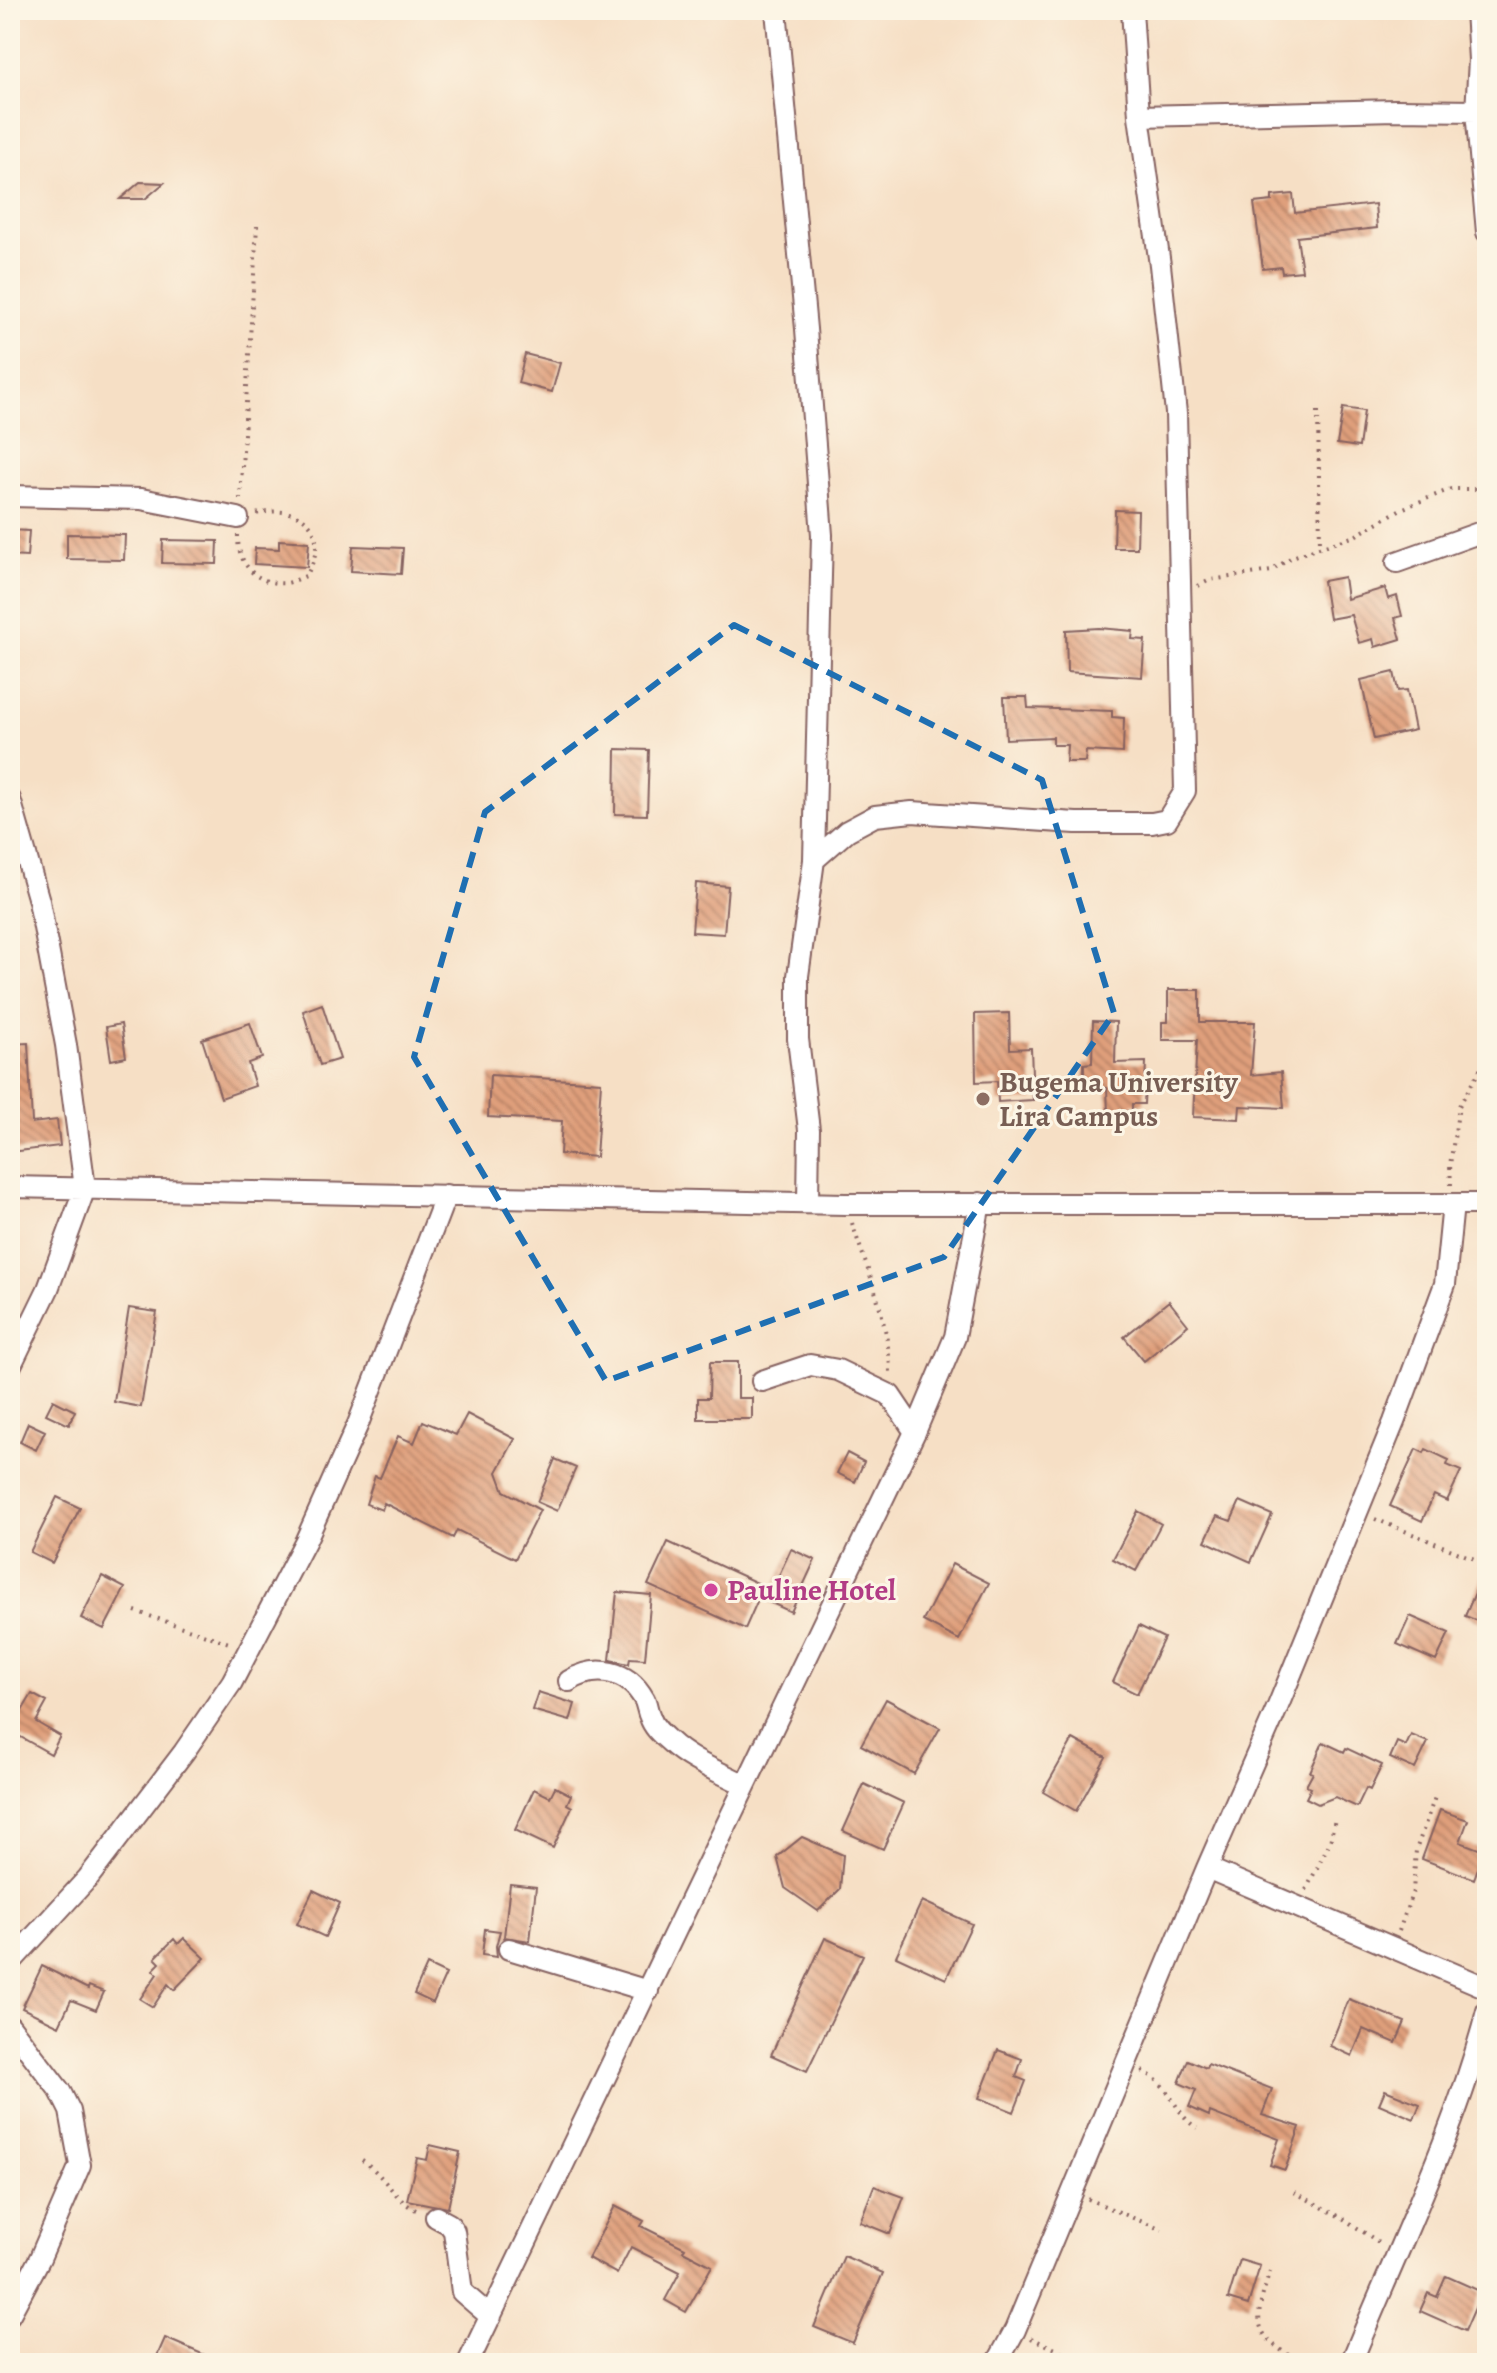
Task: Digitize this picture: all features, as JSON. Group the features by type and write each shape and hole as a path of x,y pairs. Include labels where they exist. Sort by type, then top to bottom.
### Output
{"street":[{"path":"776,10 822,535 814,860 798,976 798,1039 809,1130 808,1202"},
{"path":"814,860 847,831 875,816 912,812 1076,823 1152,823 1167,820 1185,791 1176,413 1160,265 1139,116 1132,10"},
{"path":"1476,10 1479,60 1476,111 1487,232"},
{"path":"1139,116 1476,111"},
{"path":"10,496 141,499 238,518"},
{"path":"1397,562 1487,530"},
{"path":"10,799 39,901 66,1045 85,1188 48,1289 10,1367"},
{"path":"10,1187 845,1204 1487,1204"},
{"path":"10,1963 88,1878 184,1752 232,1682 306,1540 358,1424 446,1195"},
{"path":"468,2363 915,1432 955,1337 980,1203"},
{"path":"997,2363 1015,2330 1070,2192 1358,1512 1445,1284 1453,1204"},
{"path":"762,1381 810,1365 838,1370 890,1395 915,1432"},
{"path":"569,1681 590,1671 618,1675 635,1686 646,1702 653,1724 672,1744 745,1785"},
{"path":"1207,1868 1487,1988"},
{"path":"509,1949 648,1991"},
{"path":"1351,2363 1433,2168 1476,2055 1487,2011"},
{"path":"10,2026 44,2066 60,2091 70,2111 80,2165 40,2258 10,2314"},
{"path":"436,2217 449,2224 454,2231 462,2292 491,2317"}],"path":[{"path":"238,518 273,510 297,513 309,523 316,540 315,560 306,576 287,583 265,580 245,567 237,548 238,518 257,226"},
{"path":"1318,411 1320,547"},
{"path":"1181,594 1210,580 1271,571 1292,557 1355,536 1401,509 1451,489 1479,489 1487,500"},
{"path":"1453,1204 1450,1165 1459,1106 1486,1059"},
{"path":"845,1204 884,1320 889,1346 890,1395"},
{"path":"1358,1512 1487,1564"},
{"path":"135,1611 249,1650"},
{"path":"1391,1947 1405,1918 1413,1891 1416,1850 1435,1797"},
{"path":"1297,1906 1319,1869 1335,1819"},
{"path":"1126,2063 1157,2078 1172,2096 1185,2120 1197,2128"},
{"path":"362,2160 374,2168 412,2209 436,2217"},
{"path":"1070,2192 1162,2230"},
{"path":"1294,2192 1344,2219 1396,2253"},
{"path":"1270,2271 1258,2309 1262,2335 1279,2350 1302,2363"},
{"path":"1015,2330 1087,2363"}],"highlighted area":[{"path":"734,625 1042,780 1114,1013 944,1257 606,1381 414,1057 485,812"}],"building":[{"path":"140,182 164,183 145,199 120,199"},
{"path":"1293,194 1295,213 1375,204 1377,228 1297,237 1302,271 1282,273 1281,267 1263,269 1254,203 1272,201 1272,196"},
{"path":"525,354 560,363 552,392 518,383"},
{"path":"1343,408 1364,411 1359,447 1337,444"},
{"path":"1115,510 1138,511 1137,548 1114,548"},
{"path":"10,530 29,531 27,557 10,556"},
{"path":"67,534 125,535 124,560 67,559"},
{"path":"163,540 218,541 217,564 162,563"},
{"path":"279,540 309,542 307,567 254,564 255,548 279,549"},
{"path":"353,546 403,548 401,574 351,571"},
{"path":"1344,577 1347,599 1385,588 1388,599 1397,596 1402,616 1395,618 1401,639 1375,647 1373,639 1359,643 1351,615 1329,619 1323,581"},
{"path":"1099,628 1133,631 1132,639 1145,640 1142,677 1067,672 1066,630"},
{"path":"1394,672 1398,691 1407,690 1415,730 1374,739 1361,680"},
{"path":"1004,697 1027,697 1028,708 1112,711 1112,717 1124,718 1123,753 1086,751 1085,762 1066,762 1067,745 1053,745 1053,737 1006,739"},
{"path":"616,749 649,750 647,815 615,814"},
{"path":"696,883 728,886 724,934 692,932"},
{"path":"1168,990 1200,990 1200,1022 1255,1022 1251,1075 1281,1072 1284,1108 1240,1106 1239,1119 1193,1117 1197,1040 1162,1040 1162,1022 1168,1022"},
{"path":"322,1004 340,1059 320,1065 303,1011"},
{"path":"1009,1013 1010,1049 1031,1048 1033,1100 998,1102 997,1081 976,1082 975,1014"},
{"path":"1093,1021 1116,1022 1115,1063 1146,1062 1144,1104 1132,1104 1132,1111 1108,1112 1107,1088 1084,1089 1084,1064 1092,1063"},
{"path":"250,1023 262,1058 248,1063 255,1086 221,1098 202,1039"},
{"path":"121,1024 126,1057 111,1060 106,1027"},
{"path":"28,1043 32,1123 57,1120 60,1146 10,1152 10,1044"},
{"path":"490,1075 601,1082 596,1157 560,1154 562,1121 488,1117"},
{"path":"1169,1301 1188,1325 1144,1361 1124,1337"},
{"path":"129,1308 157,1312 141,1407 114,1402"},
{"path":"710,1362 738,1362 738,1398 752,1398 752,1419 698,1419 698,1398 709,1398"},
{"path":"53,1400 75,1411 69,1425 46,1414"},
{"path":"467,1414 515,1439 497,1472 504,1491 540,1510 515,1559 457,1530 453,1538 384,1503 382,1510 366,1504 375,1476 380,1478 398,1436 414,1443 423,1421 456,1435"},
{"path":"28,1423 45,1431 36,1450 20,1442"},
{"path":"1416,1449 1424,1453 1426,1449 1449,1460 1447,1465 1461,1471 1447,1501 1434,1495 1422,1521 1390,1506"},
{"path":"847,1453 864,1462 855,1482 837,1473"},
{"path":"555,1459 576,1468 557,1511 537,1502"},
{"path":"57,1497 80,1508 52,1563 30,1552"},
{"path":"1240,1501 1272,1515 1251,1562 1205,1541 1217,1516 1231,1521"},
{"path":"1138,1511 1161,1524 1136,1571 1113,1559"},
{"path":"668,1542 764,1586 745,1629 648,1585"},
{"path":"791,1549 815,1560 791,1612 767,1601"},
{"path":"952,1564 989,1583 959,1640 923,1621"},
{"path":"1487,1565 1487,1614 1483,1623 1465,1616"},
{"path":"102,1576 125,1588 104,1629 81,1618"},
{"path":"617,1592 651,1595 645,1659 630,1658 629,1664 610,1660"},
{"path":"1410,1616 1449,1633 1436,1661 1397,1644"},
{"path":"1139,1626 1164,1638 1137,1694 1113,1682"},
{"path":"538,1692 575,1704 570,1721 532,1710"},
{"path":"32,1694 47,1702 36,1722 60,1736 51,1754 10,1731"},
{"path":"886,1699 940,1728 914,1774 861,1745"},
{"path":"1411,1735 1428,1742 1415,1769 1390,1758 1397,1742 1406,1746"},
{"path":"1073,1739 1106,1757 1076,1811 1043,1792"},
{"path":"1323,1742 1344,1752 1346,1748 1382,1765 1370,1790 1366,1788 1357,1807 1335,1797 1318,1804 1306,1798 1311,1788 1306,1786 1313,1773 1310,1772"},
{"path":"864,1784 904,1803 883,1849 843,1831"},
{"path":"555,1787 571,1795 567,1804 572,1807 553,1848 515,1830 534,1789 550,1797"},
{"path":"1440,1810 1468,1820 1460,1842 1484,1851 1474,1879 1422,1859"},
{"path":"802,1837 843,1855 840,1889 818,1911 785,1888 777,1857"},
{"path":"510,1884 536,1887 530,1941 504,1937"},
{"path":"313,1890 340,1903 325,1937 297,1924"},
{"path":"922,1901 972,1924 946,1979 896,1956"},
{"path":"485,1929 500,1931 497,1957 482,1955"},
{"path":"184,1938 205,1958 174,1990 168,1984 153,2007 140,1999 157,1974 153,1970 160,1963 155,1958 174,1939 178,1944"},
{"path":"825,1938 863,1955 807,2071 771,2055"},
{"path":"427,1965 446,1974 433,2003 414,1994"},
{"path":"42,1966 88,1989 89,1986 104,1992 96,2010 71,2000 59,2026 22,2008"},
{"path":"1349,1999 1405,2022 1396,2043 1363,2029 1352,2056 1330,2046"},
{"path":"998,2050 1022,2059 1016,2077 1026,2081 1014,2112 979,2098"},
{"path":"1188,2060 1206,2068 1208,2064 1272,2089 1262,2115 1300,2127 1285,2170 1270,2165 1279,2139 1189,2107 1196,2090 1179,2083"},
{"path":"1385,2090 1420,2104 1414,2119 1379,2104"},
{"path":"430,2145 460,2152 448,2208 407,2200 417,2158 427,2160"},
{"path":"874,2186 904,2197 890,2234 860,2222"},
{"path":"615,2206 644,2221 641,2226 685,2248 683,2251 712,2266 686,2312 665,2300 680,2272 631,2247 617,2274 588,2258"},
{"path":"844,2256 883,2273 853,2343 814,2327"},
{"path":"1240,2260 1260,2266 1248,2305 1228,2299"},
{"path":"1446,2276 1482,2292 1465,2331 1420,2311 1428,2293 1437,2297"},
{"path":"165,2338 223,2363 154,2363"}],"place":[{"name":"Bugema University Lira Campus","path":"983,1099"},
{"name":"Pauline Hotel","path":"711,1590"}]}
